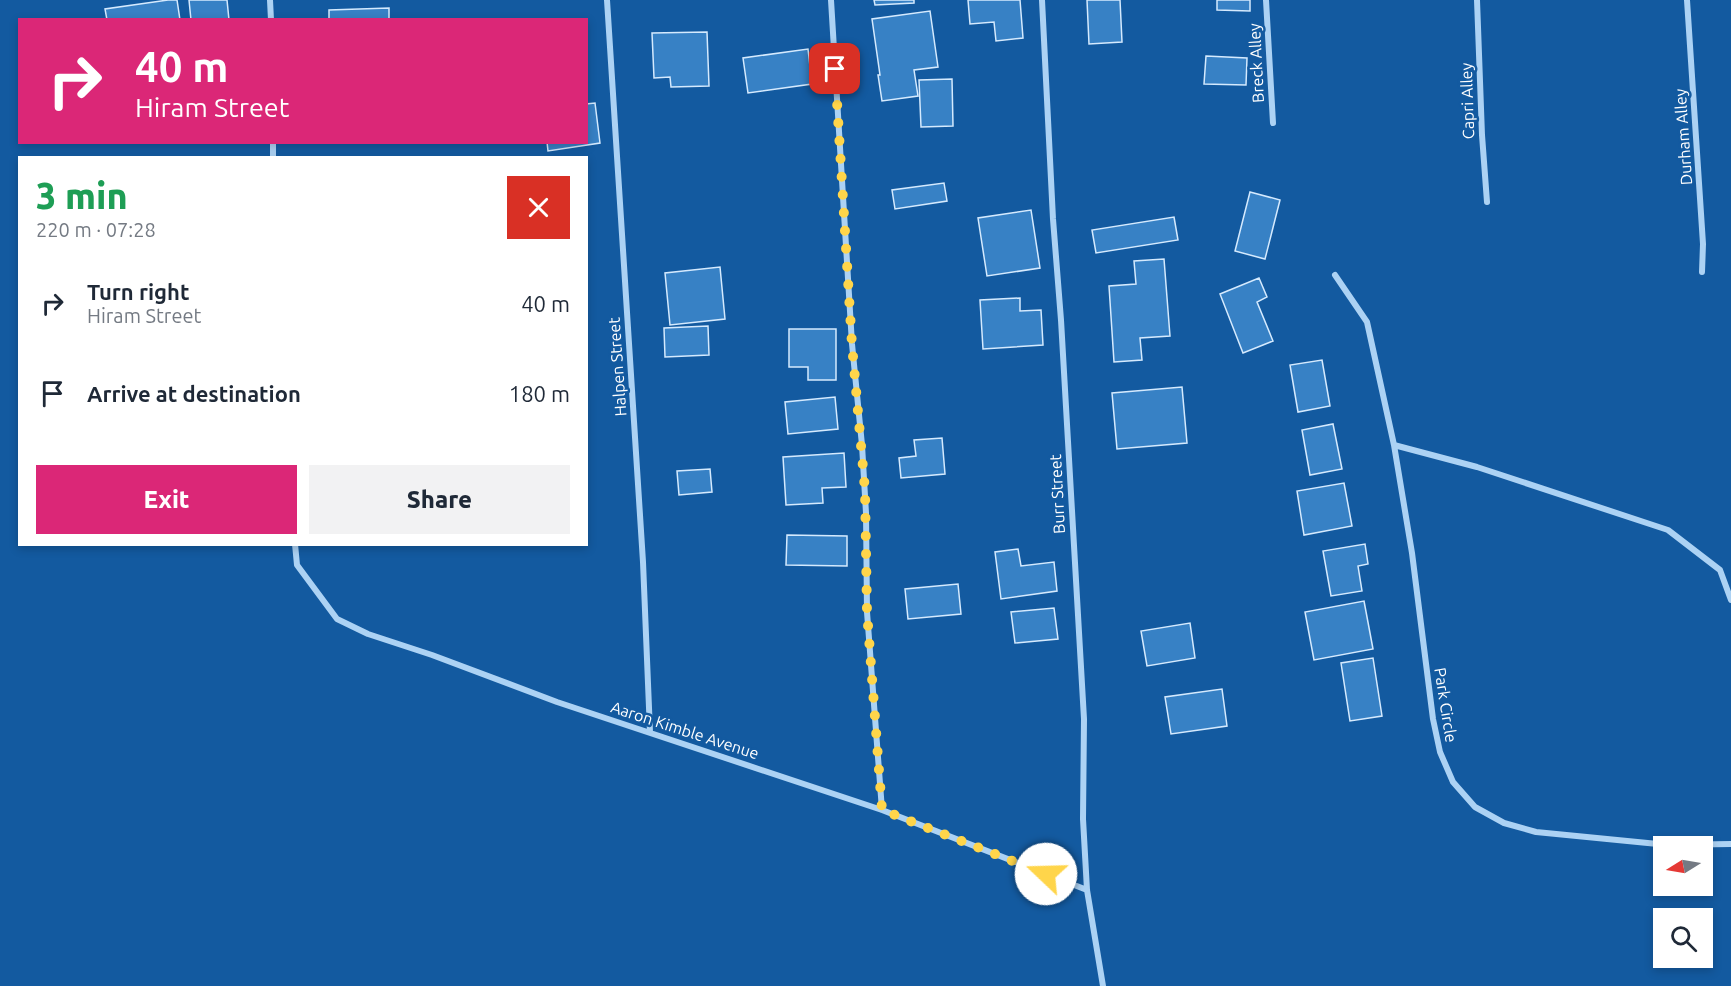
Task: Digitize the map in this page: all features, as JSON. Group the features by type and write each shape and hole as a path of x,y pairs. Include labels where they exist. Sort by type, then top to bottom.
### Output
{"street":[{"path":"270,0 271,18"},
{"name":"Halpen Street","path":"607,0 643,562 650,732"},
{"path":"831,0 852,345 866,501 867,612 882,810"},
{"name":"Burr Street","path":"1042,0 1084,719 1083,819 1088,890 1103,986"},
{"name":"Breck Alley","path":"1266,0 1273,123"},
{"name":"Capri Alley","path":"1477,0 1487,202"},
{"name":"Durham Alley","path":"1688,0 1703,244 1702,272"},
{"name":"Park Circle","path":"1335,275 1367,322 1394,445 1412,553 1433,719 1440,752 1453,782 1475,807 1504,824 1536,832 1668,845 1731,844"},
{"path":"1394,445 1477,466 1668,530 1720,570 1731,600"},
{"name":"Aaron Kimble Avenue","path":"295,546 297,565 337,619 368,634 432,655 557,702 882,810 1088,890"}],"building":[{"path":"177,0 180,18 107,18 105,9"},
{"path":"189,0 227,0 229,18 191,18"},
{"path":"874,0 914,0 914,3 875,5"},
{"path":"968,0 1020,0 1023,38 996,41 994,22 970,24"},
{"path":"1087,0 1120,0 1122,42 1089,44"},
{"path":"1217,0 1250,0 1250,11 1217,10"},
{"path":"389,8 389,18 329,18 329,10"},
{"path":"930,11 938,67 914,70 918,96 882,101 872,19"},
{"path":"707,32 709,86 671,87 670,77 654,78 652,33"},
{"path":"808,49 812,84 748,93 743,58"},
{"path":"1206,56 1247,58 1246,85 1204,84"},
{"path":"952,79 953,126 921,127 919,80"},
{"path":"595,103 600,143 548,151 547,144 588,144 588,104"},
{"path":"944,183 947,201 895,209 892,190"},
{"path":"1250,192 1280,200 1265,259 1235,251"},
{"path":"1031,210 1040,268 987,276 978,218"},
{"path":"1174,217 1178,240 1096,253 1092,230"},
{"path":"1164,259 1170,336 1140,338 1142,360 1114,362 1109,286 1136,284 1134,261"},
{"path":"720,267 725,319 670,325 665,273"},
{"path":"1259,278 1267,297 1257,302 1273,341 1243,353 1220,294"},
{"path":"1020,298 1020,311 1041,310 1043,345 983,349 980,300"},
{"path":"708,326 709,355 665,357 664,328"},
{"path":"789,329 836,329 836,380 808,380 808,367 789,367"},
{"path":"1322,360 1330,406 1298,412 1290,365"},
{"path":"1182,387 1187,443 1117,449 1112,393"},
{"path":"835,397 838,429 788,434 785,402"},
{"path":"1333,424 1342,469 1310,475 1302,430"},
{"path":"942,438 945,474 901,478 899,458 916,456 914,440"},
{"path":"844,453 846,487 822,488 823,503 786,505 783,457"},
{"path":"710,469 712,492 679,495 677,471"},
{"path":"1344,483 1352,526 1304,535 1297,491"},
{"path":"787,535 847,536 847,566 786,565"},
{"path":"1365,544 1368,564 1358,566 1362,591 1331,596 1323,551"},
{"path":"1018,549 1021,566 1054,562 1057,591 1001,599 995,552"},
{"path":"958,584 961,614 908,619 905,589"},
{"path":"1364,601 1373,649 1314,660 1305,612"},
{"path":"1054,608 1058,639 1015,643 1011,612"},
{"path":"1190,623 1195,658 1147,666 1141,631"},
{"path":"1373,658 1382,716 1350,721 1341,663"},
{"path":"1222,689 1227,726 1171,734 1165,697"}],"route":[{"path":"835,69 852,345 865,490 867,612 882,810 1046,874"}]}
